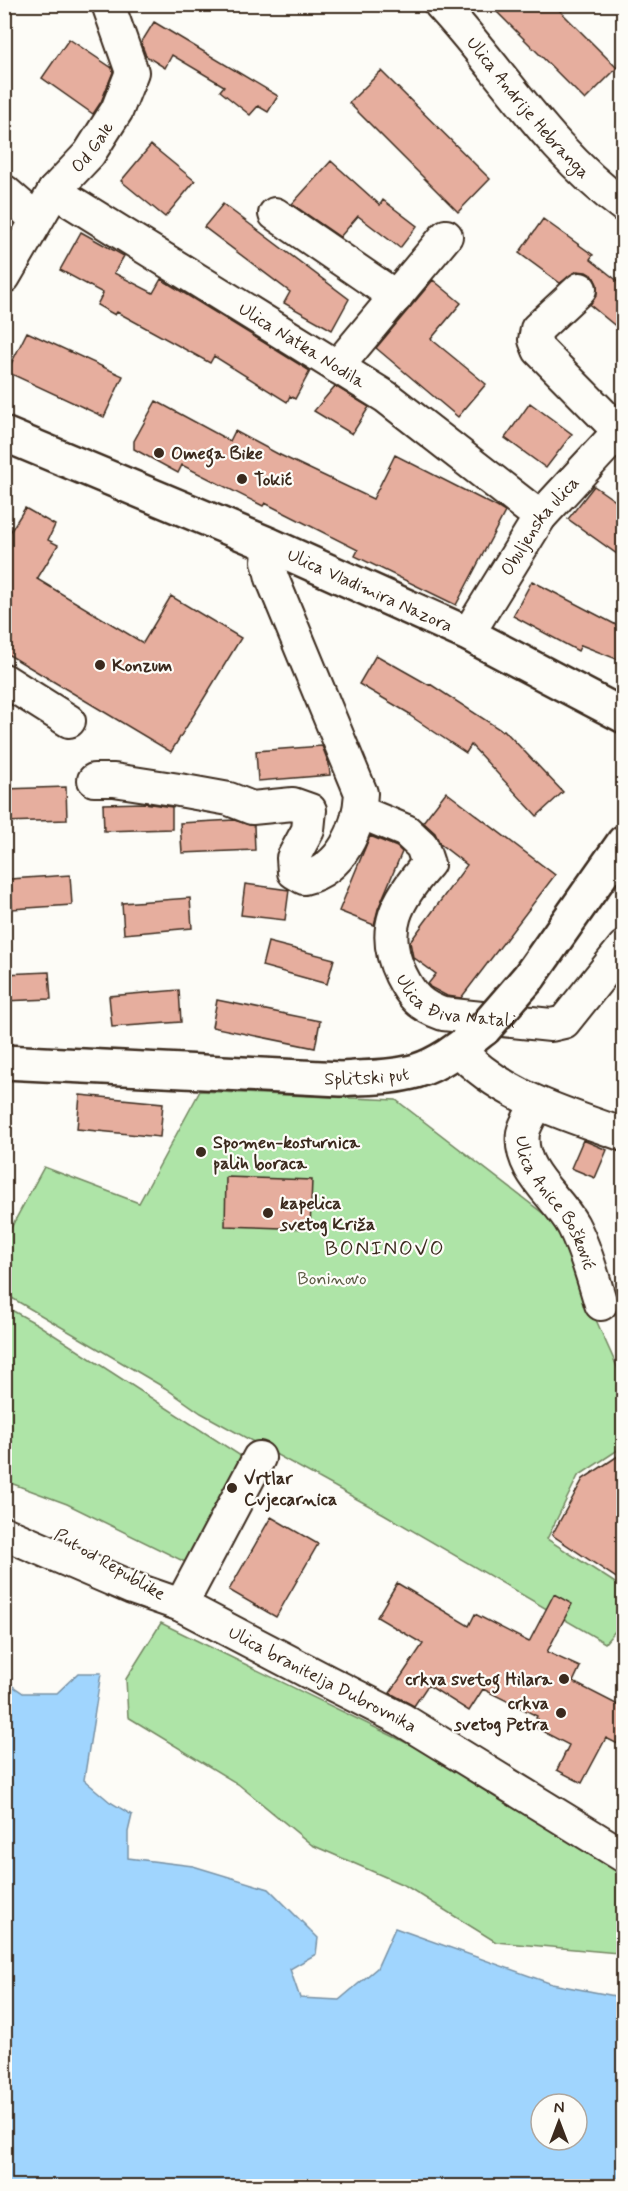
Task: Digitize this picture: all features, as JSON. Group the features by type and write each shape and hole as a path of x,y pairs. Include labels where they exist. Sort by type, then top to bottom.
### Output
{"main road":[{"name":"Ulica Vladimira Nazora","path":"4,434 270,545 468,634 624,716"},
{"name":"Ulica Vladimira Nazora","path":"4,460 73,468 109,477"},
{"name":"Splitski put","path":"4,1062 20,1061 341,1079 393,1075 417,1070 458,1049 484,1029 529,977 624,842"}],"street":[{"name":"Od Gale","path":"4,277 54,191 89,154 117,110 132,72 108,4"},
{"name":"Ulica Andrije Hebranga","path":"440,4 545,132 577,166 624,206"},
{"path":"4,191 36,219"},
{"name":"Ulica Natka Nodila","path":"54,191 386,397 540,518"},
{"path":"275,214 396,297"},
{"path":"337,367 446,236"},
{"path":"580,289 537,329 535,340 539,351 621,429"},
{"name":"Obuljenska ulica","path":"468,634 540,518 621,429"},
{"path":"94,780 114,780 178,790 229,799 252,807 292,804 310,810 308,830 293,858 294,872 304,878 316,875 334,862 353,833 360,812 361,793 272,578 268,561 270,545"},
{"path":"4,680 69,721"},
{"name":"Ulica Điva Natali","path":"360,812 406,831 422,846 428,864 410,884 390,930 394,961 410,994 429,1009 443,1014 551,1025 564,1022 624,947"},
{"name":"Ulica Anice Bošković","path":"458,1049 494,1082 537,1103 624,1135"},
{"name":"Ulica Anice Bošković","path":"537,1103 523,1132 524,1153 529,1166 572,1224 586,1257 601,1304"},
{"path":"181,1605 260,1458"},
{"name":"Put od Republike","path":"4,1511 69,1537 117,1564 181,1605"},
{"name":"Ulica branitelja Dubrovnika","path":"4,1533 132,1588 181,1605 401,1719 624,1856"}],"green space":[{"name":"Boninovo","path":"200,1091 396,1100 562,1228 592,1311 623,1380 624,1446 578,1476 547,1539 623,1588 623,1622 605,1643 384,1514 201,1413 165,1388 5,1294 5,1239 44,1167 139,1203"},
{"path":"4,1306 37,1324 244,1458 189,1564 67,1504 5,1481"},
{"path":"161,1623 417,1748 560,1834 623,1875 623,1948 618,1953 496,1942 406,1886 312,1845 238,1784 128,1717 126,1679"}],"water":[{"path":"78,1673 101,1673 84,1780 110,1802 132,1815 128,1832 128,1858 193,1866 269,1889 318,1938 316,1954 290,1969 300,1998 339,2000 377,1968 395,1928 552,1984 615,1996 623,2002 623,2186 5,2186 5,1681 23,1693 57,1693"}],"building":[{"path":"489,4 553,4 617,68 585,100"},
{"path":"154,22 278,96 268,112 258,106 250,115 220,91 224,86 172,55 165,68 146,56 141,43"},
{"path":"69,39 112,68 113,72 101,102 93,114 42,78"},
{"path":"381,71 490,179 458,212 349,103"},
{"path":"151,145 195,181 165,217 121,181"},
{"path":"331,161 380,205 383,200 417,226 400,248 358,216 340,237 292,204"},
{"path":"223,204 349,299 332,330 284,303 290,292 204,227"},
{"path":"543,219 593,255 590,259 624,286 624,333 590,305 597,294 597,284 593,276 577,271 560,283 519,253"},
{"path":"81,232 124,256 114,273 153,293 161,279 310,371 295,399 290,396 287,402 214,356 210,363 117,312 115,315 97,305 103,293 60,270"},
{"path":"433,280 461,303 431,339 486,384 458,417 376,348"},
{"path":"27,332 123,376 104,417 7,372"},
{"path":"335,386 369,407 352,434 314,411"},
{"path":"156,401 230,441 235,431 373,499 395,455 505,512 456,605 355,556 358,550 265,503 263,506 182,465 178,473 134,449 134,441"},
{"path":"530,403 572,434 546,468 505,438"},
{"path":"594,486 624,507 624,559 568,519"},
{"path":"25,508 55,525 48,540 58,545 37,579 143,643 171,596 241,638 171,752 4,652 4,542"},
{"path":"532,581 624,629 624,662 581,645 578,651 513,616"},
{"path":"376,655 430,684 502,731 504,730 563,792 537,816 471,745 466,753 410,714 359,684"},
{"path":"322,746 329,764 330,775 258,781 256,751"},
{"path":"66,787 67,820 4,822 4,789"},
{"path":"446,792 555,875 461,998 447,996 430,987 428,984 436,974 413,957 410,942 467,865 440,844 435,833 423,822"},
{"path":"144,803 172,807 172,829 104,831 103,804"},
{"path":"234,820 254,826 255,850 182,853 180,823"},
{"path":"370,836 397,847 402,852 378,909 374,925 339,911"},
{"path":"70,875 72,905 12,909 10,879"},
{"path":"245,884 289,890 285,920 241,915"},
{"path":"190,898 192,928 124,934 122,903"},
{"path":"268,942 334,959 327,984 262,966"},
{"path":"49,972 51,999 4,1001 4,974"},
{"path":"179,990 181,1022 112,1027 109,996"},
{"path":"217,1000 320,1021 315,1048 212,1027"},
{"path":"80,1095 163,1103 160,1137 77,1129"},
{"path":"583,1140 607,1150 595,1178 571,1168"},
{"name":"kapelica svetog Križa","path":"226,1177 312,1180 310,1229 225,1226"},
{"path":"624,1452 624,1583 552,1535 583,1479"},
{"path":"271,1517 318,1544 276,1617 229,1590"},
{"path":"397,1583 469,1626 475,1614 529,1642 554,1594 572,1604 547,1652 580,1667 573,1682 624,1708 624,1747 606,1738 582,1783 557,1770 569,1745 534,1727 537,1716 483,1689 469,1711 428,1685 414,1706 390,1693 423,1644 377,1617"}],"place":[{"name":"Omega Bike","path":"159,453"},
{"name":"Tokić","path":"242,479"},
{"name":"Konzum","path":"100,665"},
{"name":"Spomen-kosturnica palih boraca","path":"201,1152"},
{"name":"kapelica svetog Križa","path":"268,1213"},
{"name":"Vrtlar Cvjecarnica","path":"232,1488"},
{"name":"crkva svetog Hilara","path":"564,1679"},
{"name":"crkva svetog Petra","path":"561,1713"}],"district":[{"name":"BONINOVO","path":"385,1248"}]}
